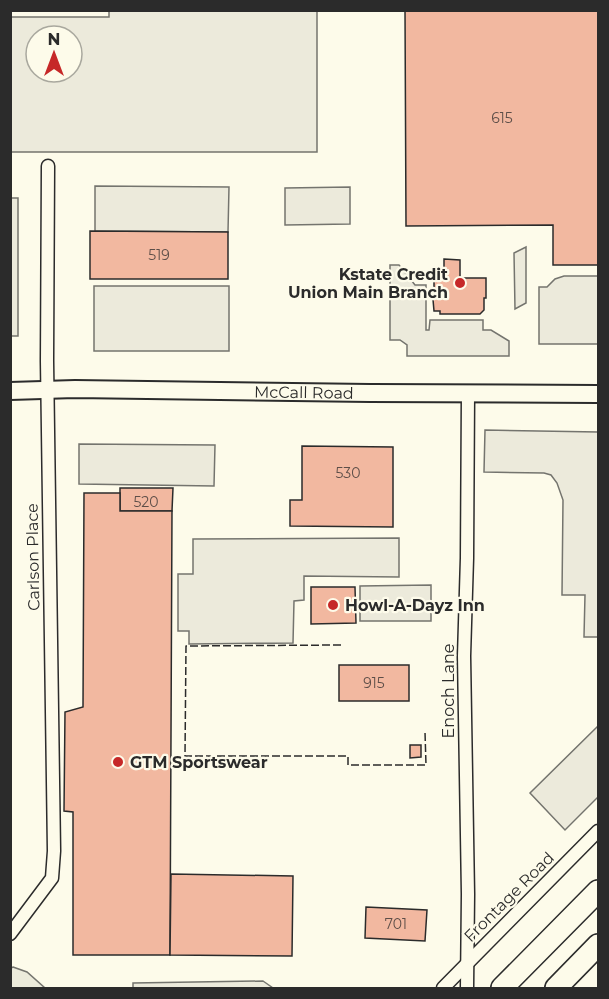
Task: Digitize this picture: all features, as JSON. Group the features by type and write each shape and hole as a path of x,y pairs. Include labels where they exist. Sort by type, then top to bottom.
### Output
{"highway":[{"path":"502,988 598,891"},
{"path":"556,988 598,945"}],"main road":[{"name":"McCall Road","path":"10,391 598,394"}],"street":[{"name":"Carlson Place","path":"10,934 52,878 53,860 48,166"},
{"name":"Enoch Lane","path":"467,988 464,656 468,394"},
{"name":"Frontage Road","path":"443,988 598,831"}],"shaded area":[{"path":"109,11 317,11 317,152 11,152 11,17 109,17"},
{"path":"95,186 229,187 228,232 95,231"},
{"path":"350,187 350,224 285,225 285,188"},
{"path":"10,198 18,198 18,336 11,336"},
{"path":"526,247 526,303 515,309 514,253"},
{"path":"390,265 399,265 415,285 426,285 426,330 429,330 430,320 483,320 483,330 491,330 509,341 509,356 407,356 407,345 400,340 390,340"},
{"path":"564,276 598,276 598,344 539,344 539,287 547,287 555,279"},
{"path":"94,286 229,286 229,351 94,351"},
{"path":"485,430 598,432 598,637 584,637 585,595 562,595 563,500 557,483 551,475 544,473 484,472"},
{"path":"79,444 215,445 214,486 79,484"},
{"path":"399,538 399,577 304,576 304,600 294,601 293,643 189,644 189,631 178,631 178,574 193,574 193,539"},
{"path":"431,585 431,621 360,621 360,586"},
{"path":"598,726 598,797 565,830 530,793"},
{"path":"11,968 27,972 45,988 11,988"},
{"path":"263,981 273,988 133,988 133,983"}],"building":[{"path":"405,10 598,10 598,265 553,265 553,225 406,226"},
{"path":"90,231 228,232 228,279 90,279"},
{"name":"Kstate Credit Union Main Branch","path":"444,259 460,260 460,278 486,278 484,310 480,314 440,314 440,311 434,311 432,288 434,288 434,277 444,278"},
{"path":"302,446 393,447 393,527 290,526 290,500 302,500"},
{"path":"120,488 173,488 172,511 120,511"},
{"name":"GTM Sportswear","path":"84,493 120,493 120,511 172,511 170,955 73,955 73,812 64,811 65,712 83,707"},
{"name":"Howl-A-Dayz Inn","path":"311,587 355,587 356,623 311,624"},
{"path":"339,665 409,665 409,701 339,701"},
{"path":"410,745 421,745 421,757 410,758"},
{"path":"171,874 293,876 292,956 170,955"},
{"path":"366,907 427,910 425,941 365,938"}],"fence":[{"path":"341,645 186,646 185,756 348,756 348,765 426,765 425,732"}],"place":[{"name":"Kstate Credit Union Main Branch","path":"460,283"},
{"name":"Howl-A-Dayz Inn","path":"333,605"},
{"name":"GTM Sportswear","path":"118,762"}]}
